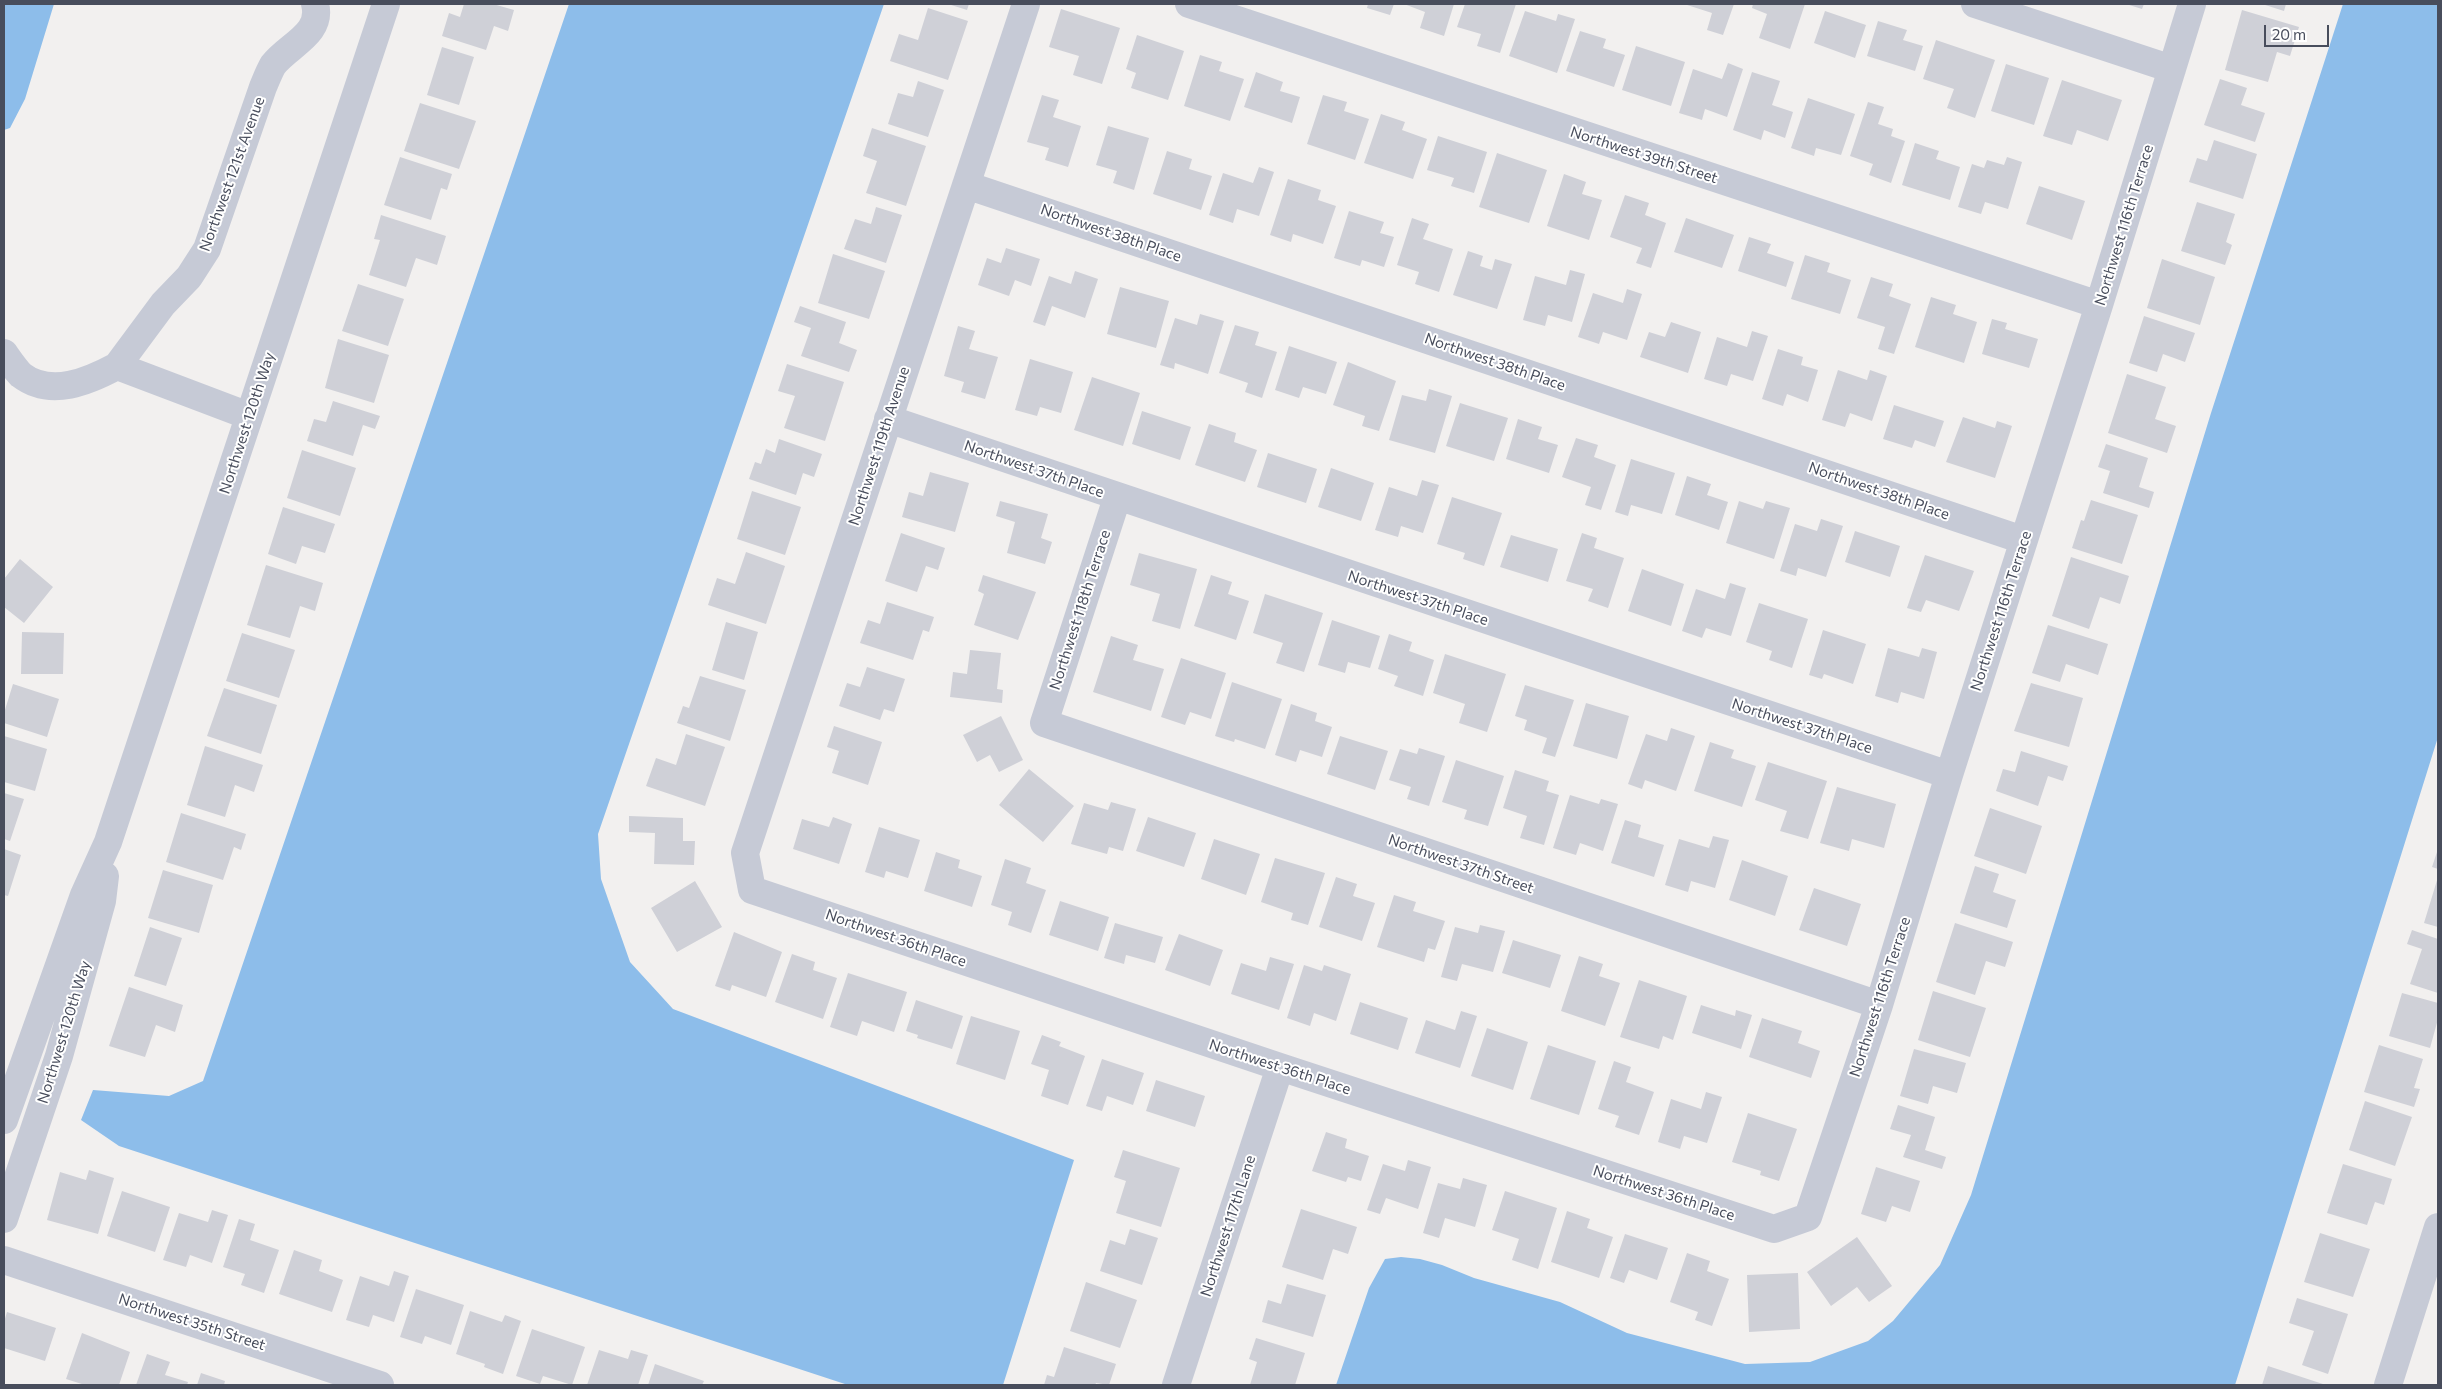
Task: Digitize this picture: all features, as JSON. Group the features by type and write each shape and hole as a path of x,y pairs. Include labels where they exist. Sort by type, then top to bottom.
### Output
{"street":[{"name":"Northwest 121st Avenue","path":"117,366 163,304 189,277 207,249 263,87 273,66 312,30 316,19 316,4"},
{"name":"Northwest 120th Way","path":"4,1120 84,895 108,842 386,4"},
{"name":"Northwest 119th Avenue","path":"752,890 745,853 1026,4"},
{"name":"Northwest 39th Street","path":"1189,4 2099,305"},
{"path":"1976,4 2172,69"},
{"name":"Northwest 116th Terrace","path":"1808,1217 1879,1005 1949,774 2099,305 2192,4"},
{"name":"Northwest 38th Place","path":"966,185 2023,540"},
{"path":"4,353 22,375 39,383 62,386 84,383 117,366 249,416"},
{"name":"Northwest 37th Place","path":"888,419 1117,498 1949,774"},
{"name":"Northwest 118th Terrace","path":"1044,723 1117,498"},
{"name":"Northwest 37th Street","path":"1044,723 1879,1005"},
{"name":"Northwest 120th Way","path":"4,1219 59,1056 102,901 108,842"},
{"name":"Northwest 36th Place","path":"752,890 1280,1067 1774,1229 1808,1217"},
{"name":"Northwest 117th Lane","path":"1176,1385 1280,1067"},
{"path":"2388,1385 2438,1227"},
{"name":"Northwest 35th Street","path":"4,1260 380,1385"}],"water":[{"path":"4,4 54,4 25,99 10,128 4,130"},
{"path":"569,4 884,4 598,834 601,879 630,962 673,1009 1074,1160 1003,1385 848,1385 119,1146 81,1120 93,1090 169,1096 203,1081"},
{"path":"2343,4 2438,4 2438,737 2235,1385 1336,1385 1369,1288 1385,1259 1401,1257 1420,1259 1442,1265 1474,1278 1560,1302 1627,1333 1745,1364 1810,1362 1868,1341 1893,1321 1940,1265 1971,1195 2211,413"}],"building":[{"path":"464,4 493,4 514,10 508,31 494,26 486,50 442,36 449,13 460,17"},
{"path":"948,4 969,4 967,10"},
{"path":"1368,4 1394,4 1390,15 1367,8"},
{"path":"1404,4 1454,4 1444,36 1420,28 1425,12"},
{"path":"1465,4 1516,4 1500,53 1477,46 1481,34 1457,27"},
{"path":"1684,4 1734,4 1723,35 1707,30 1712,13"},
{"path":"1753,4 1805,4 1790,49 1759,38 1767,14 1752,8"},
{"path":"2126,4 2144,4 2142,9"},
{"path":"2262,4 2286,4 2284,11"},
{"path":"928,8 968,21 948,80 890,61 899,34 918,40"},
{"path":"1061,9 1120,28 1102,84 1073,75 1079,56 1049,47"},
{"path":"2242,10 2299,27 2290,56 2277,52 2268,82 2225,70"},
{"path":"1525,11 1556,21 1558,14 1575,19 1557,73 1509,56"},
{"path":"1825,11 1866,25 1855,58 1814,43"},
{"path":"1878,21 1907,30 1903,40 1923,46 1915,71 1867,56"},
{"path":"1580,31 1606,39 1603,48 1625,55 1614,87 1566,71"},
{"path":"1137,35 1184,51 1168,100 1131,88 1136,73 1126,69"},
{"path":"1936,40 1995,60 1975,118 1947,108 1954,89 1923,79"},
{"path":"1636,46 1685,62 1671,106 1622,90"},
{"path":"442,47 474,57 459,105 427,95"},
{"path":"1200,55 1222,62 1219,71 1244,79 1230,121 1184,106"},
{"path":"1728,63 1743,69 1727,117 1705,109 1702,120 1679,113 1693,69 1722,79"},
{"path":"2006,64 2049,78 2034,125 1991,111"},
{"path":"1256,72 1283,82 1280,91 1300,97 1292,123 1244,107"},
{"path":"1752,72 1780,81 1772,105 1793,112 1785,138 1764,130 1761,140 1733,130"},
{"path":"2220,79 2247,88 2241,105 2265,113 2255,142 2204,125"},
{"path":"2062,80 2122,100 2108,141 2077,130 2072,145 2043,136"},
{"path":"918,81 944,90 928,137 888,124 898,93 913,97"},
{"path":"1042,95 1059,100 1053,117 1081,126 1068,167 1045,160 1049,148 1027,142"},
{"path":"1323,95 1347,102 1344,111 1369,119 1355,160 1307,144"},
{"path":"1808,98 1855,114 1841,155 1816,148 1814,156 1791,148"},
{"path":"1868,102 1884,107 1878,124 1893,129 1891,136 1905,141 1891,183 1869,175 1873,164 1850,156"},
{"path":"420,103 476,121 459,169 404,151"},
{"path":"1381,114 1405,122 1402,130 1427,139 1413,179 1364,163"},
{"path":"1108,126 1149,138 1134,190 1113,183 1117,171 1096,165"},
{"path":"872,128 926,146 906,206 866,193 877,161 863,156"},
{"path":"1438,136 1487,152 1474,193 1451,186 1454,178 1427,170"},
{"path":"2214,140 2257,154 2243,199 2189,182 2197,158 2207,161"},
{"path":"1915,143 1939,151 1936,159 1960,167 1950,200 1902,185"},
{"path":"1167,151 1192,159 1189,169 1212,176 1201,210 1153,194"},
{"path":"1497,153 1547,170 1529,223 1479,207"},
{"path":"400,157 452,174 447,190 441,188 431,220 384,205"},
{"path":"2007,157 2022,162 2008,209 1985,202 1981,214 1958,207 1972,164 1984,168 1987,160 2004,165"},
{"path":"1259,167 1274,172 1259,216 1237,209 1233,223 1209,215 1223,173 1253,183"},
{"path":"1564,174 1586,182 1582,194 1602,200 1589,240 1547,226"},
{"path":"1288,179 1321,190 1318,200 1336,206 1323,244 1293,234 1291,242 1270,235"},
{"path":"2039,186 2085,201 2072,240 2026,224"},
{"path":"1625,195 1649,203 1645,215 1666,223 1651,268 1636,263 1642,248 1610,237"},
{"path":"2197,202 2235,214 2226,242 2232,245 2225,265 2181,251"},
{"path":"876,207 902,215 886,263 844,249 855,219 871,224"},
{"path":"1349,211 1384,222 1380,233 1394,237 1384,267 1362,260 1360,266 1334,258"},
{"path":"381,215 446,236 437,265 416,258 406,287 369,275 380,240 374,239"},
{"path":"1412,218 1429,224 1423,239 1453,249 1439,292 1415,284 1419,272 1397,265"},
{"path":"1686,218 1734,235 1722,268 1674,252"},
{"path":"1749,237 1771,244 1767,253 1794,262 1786,287 1738,271"},
{"path":"1006,248 1040,259 1031,286 1015,280 1009,296 978,285 987,258 1001,263"},
{"path":"1468,251 1483,256 1480,266 1492,270 1495,259 1512,264 1497,309 1453,295"},
{"path":"833,254 885,271 869,319 818,303"},
{"path":"1805,255 1830,263 1827,272 1851,280 1840,314 1791,299"},
{"path":"2162,259 2215,277 2200,325 2147,308"},
{"path":"1570,270 1585,274 1572,322 1548,315 1545,326 1523,320 1535,276 1566,285"},
{"path":"1075,271 1098,279 1085,318 1052,306 1045,326 1033,322 1049,276 1071,284"},
{"path":"1871,277 1893,284 1889,296 1911,304 1894,354 1878,349 1885,327 1857,318"},
{"path":"358,284 404,299 388,346 342,331"},
{"path":"1120,287 1169,301 1156,348 1107,334"},
{"path":"1627,289 1642,294 1627,340 1603,332 1599,344 1578,337 1593,293 1623,303"},
{"path":"1931,297 1956,305 1953,314 1977,322 1964,363 1915,347"},
{"path":"800,306 846,322 839,343 857,350 849,372 801,356 811,328 794,322"},
{"path":"1200,314 1224,321 1208,374 1175,363 1174,369 1160,365 1175,318 1197,325"},
{"path":"2144,316 2195,333 2185,362 2163,354 2157,372 2129,363"},
{"path":"1992,319 2007,323 2005,329 2038,339 2029,368 1982,354"},
{"path":"1671,322 1701,332 1688,373 1640,357 1649,332 1665,337"},
{"path":"1235,325 1259,332 1255,345 1277,352 1262,398 1245,392 1248,383 1219,373"},
{"path":"958,326 975,331 969,349 998,357 985,399 961,392 964,382 944,376"},
{"path":"1752,331 1768,336 1753,381 1731,374 1727,386 1704,379 1717,337 1747,347"},
{"path":"338,339 389,355 374,403 325,388"},
{"path":"1289,346 1337,362 1326,394 1303,387 1299,398 1275,390"},
{"path":"1778,349 1803,357 1801,365 1818,370 1808,402 1787,394 1783,406 1762,399"},
{"path":"1030,359 1073,372 1061,413 1040,407 1037,416 1015,410"},
{"path":"1348,362 1396,381 1379,431 1362,426 1365,416 1333,405"},
{"path":"787,364 844,382 825,441 784,428 795,396 778,391"},
{"path":"1838,370 1867,380 1870,370 1887,376 1872,421 1850,413 1845,427 1822,420"},
{"path":"2127,374 2166,387 2155,419 2176,426 2167,453 2108,433"},
{"path":"1092,377 1140,393 1123,446 1074,430"},
{"path":"1429,389 1452,396 1435,453 1389,440 1402,395 1426,401"},
{"path":"333,401 380,416 375,429 363,425 353,456 307,441 314,419 326,422"},
{"path":"1460,403 1508,418 1494,461 1446,446"},
{"path":"1894,405 1944,421 1935,447 1915,440 1912,448 1883,439"},
{"path":"1142,411 1191,427 1180,460 1132,444"},
{"path":"1963,417 1995,428 1997,421 2012,426 1995,478 1946,462"},
{"path":"1518,419 1542,427 1538,439 1558,445 1549,473 1506,459"},
{"path":"1209,424 1236,433 1234,442 1257,450 1245,482 1195,465"},
{"path":"1576,438 1598,445 1594,457 1616,465 1601,510 1585,505 1591,487 1562,477"},
{"path":"779,439 822,454 814,477 803,473 796,495 749,479 755,462 761,464 766,449 775,453"},
{"path":"2106,444 2148,458 2139,487 2154,492 2149,508 2103,493 2110,471 2098,467"},
{"path":"302,450 356,468 340,516 287,498"},
{"path":"1268,453 1317,469 1306,503 1257,487"},
{"path":"1631,459 1675,473 1662,514 1631,505 1628,516 1615,512"},
{"path":"1331,468 1374,483 1361,521 1318,507"},
{"path":"930,472 969,483 955,532 902,517 909,492 923,496"},
{"path":"1687,476 1711,484 1707,495 1728,502 1719,530 1675,515"},
{"path":"1422,480 1439,485 1423,533 1401,526 1398,537 1375,530 1389,487 1417,496"},
{"path":"752,491 801,507 785,555 737,539"},
{"path":"1452,497 1502,513 1484,566 1463,559 1465,553 1437,544"},
{"path":"2091,500 2138,515 2122,564 2072,548 2081,520 2084,521"},
{"path":"1000,501 1048,514 1041,538 1052,542 1045,564 1007,553 1015,522 996,516"},
{"path":"1739,501 1763,509 1766,501 1790,508 1774,559 1726,543"},
{"path":"283,507 335,524 325,553 302,546 296,564 268,554"},
{"path":"1821,519 1843,526 1826,577 1798,568 1796,576 1780,571 1795,524 1817,531"},
{"path":"1855,531 1900,546 1890,577 1845,562"},
{"path":"901,533 945,548 938,570 926,566 917,592 885,581"},
{"path":"1582,533 1597,538 1594,548 1624,558 1608,608 1588,601 1593,589 1566,581"},
{"path":"1511,535 1558,549 1548,582 1500,567"},
{"path":"746,552 785,566 766,624 708,605 717,578 735,584"},
{"path":"1139,553 1197,569 1180,629 1152,621 1160,594 1130,585"},
{"path":"1925,555 1974,571 1959,611 1926,600 1921,612 1907,608"},
{"path":"2071,557 2129,576 2120,604 2100,597 2089,629 2052,616"},
{"path":"20,559 53,587 24,623 4,607 4,579"},
{"path":"266,565 323,583 315,611 300,606 290,638 247,625"},
{"path":"1642,569 1684,584 1671,626 1628,611"},
{"path":"983,575 1036,592 1018,640 974,625 984,594 978,591"},
{"path":"1211,575 1232,582 1228,594 1249,601 1236,640 1194,626"},
{"path":"1730,583 1746,588 1731,636 1706,628 1702,638 1682,631 1696,589 1725,599"},
{"path":"1265,594 1323,613 1304,672 1276,663 1283,643 1253,633"},
{"path":"887,602 934,617 929,632 923,630 913,660 860,643 868,620 880,624"},
{"path":"1759,603 1808,619 1792,668 1769,660 1772,651 1746,642"},
{"path":"1332,620 1380,636 1370,668 1348,662 1345,673 1318,665"},
{"path":"726,622 758,632 744,680 712,670"},
{"path":"2048,625 2108,644 2098,675 2066,664 2060,682 2032,673"},
{"path":"1823,630 1866,644 1853,684 1824,674 1822,679 1809,675"},
{"path":"22,632 64,633 63,674 21,674"},
{"path":"242,633 295,650 279,698 226,681"},
{"path":"1389,634 1412,642 1409,651 1434,660 1423,696 1394,686 1398,676 1378,669"},
{"path":"1111,636 1138,645 1133,660 1164,669 1151,711 1093,692"},
{"path":"1888,648 1919,657 1922,648 1937,652 1924,699 1901,692 1898,703 1875,696"},
{"path":"970,650 1001,653 997,689 1003,690 1002,703 950,697 953,672 967,674"},
{"path":"1445,654 1506,674 1487,732 1459,723 1465,704 1433,693"},
{"path":"1181,658 1226,673 1211,719 1190,712 1185,725 1161,717"},
{"path":"867,667 905,679 894,712 884,709 880,720 839,706 847,683 860,687"},
{"path":"700,676 746,690 730,741 677,723 683,706 689,708"},
{"path":"1232,682 1282,699 1265,749 1235,739 1234,742 1215,736"},
{"path":"2031,683 2083,698 2069,747 2014,731"},
{"path":"13,684 59,699 47,737 4,723 4,713"},
{"path":"1525,685 1574,700 1555,757 1542,753 1547,738 1524,730 1527,720 1515,716"},
{"path":"224,688 277,705 261,754 207,736"},
{"path":"1586,703 1629,716 1617,759 1573,746"},
{"path":"1291,704 1317,713 1315,721 1332,727 1322,757 1300,750 1296,762 1275,755"},
{"path":"1001,716 1023,760 999,772 990,755 977,762 963,735"},
{"path":"834,726 882,742 868,785 832,773 839,751 827,747"},
{"path":"1671,728 1695,736 1676,791 1645,780 1642,789 1628,784 1646,734 1667,741"},
{"path":"686,734 725,747 705,806 646,786 656,758 676,765"},
{"path":"4,736 47,749 35,791 4,782"},
{"path":"1340,736 1388,751 1375,790 1327,774"},
{"path":"1710,742 1734,750 1731,758 1756,766 1742,807 1694,791"},
{"path":"205,746 263,765 254,792 235,785 225,817 187,805"},
{"path":"1419,748 1445,756 1429,806 1407,799 1411,787 1389,780 1400,749 1417,754"},
{"path":"2021,751 2068,766 2063,781 2048,776 2038,806 1996,791 2003,769 2015,772"},
{"path":"1456,760 1504,776 1488,826 1464,819 1467,810 1442,802"},
{"path":"1768,762 1827,781 1808,839 1780,831 1787,811 1755,800"},
{"path":"1029,769 1074,806 1043,842 999,805"},
{"path":"1515,770 1549,781 1546,791 1559,795 1544,845 1520,838 1527,816 1503,808"},
{"path":"1837,787 1896,804 1884,848 1852,839 1849,851 1820,843"},
{"path":"4,793 24,799 10,841 4,839"},
{"path":"1570,795 1599,804 1601,799 1618,804 1603,851 1580,843 1576,855 1553,848"},
{"path":"1111,802 1136,809 1123,851 1109,847 1107,854 1071,844 1084,803 1108,810"},
{"path":"1990,808 2042,826 2026,874 1974,856"},
{"path":"181,813 246,834 241,850 234,847 223,880 166,862"},
{"path":"629,816 683,818 683,841 695,841 694,865 654,864 655,833 629,832"},
{"path":"833,817 852,824 839,864 793,849 802,819 829,827"},
{"path":"1148,817 1196,833 1184,867 1136,851"},
{"path":"1625,820 1641,825 1638,837 1664,845 1654,877 1611,863"},
{"path":"879,827 920,840 908,878 886,871 884,878 865,872"},
{"path":"1713,836 1729,840 1715,888 1691,881 1688,892 1665,885 1679,839 1709,848"},
{"path":"1214,839 1260,854 1246,895 1201,879"},
{"path":"4,849 21,855 8,896 4,895"},
{"path":"2438,849 2438,869 2432,867"},
{"path":"936,852 960,860 958,868 982,876 972,907 924,891"},
{"path":"1275,858 1325,873 1308,925 1291,920 1293,913 1261,902"},
{"path":"1005,859 1031,868 1026,883 1046,890 1031,933 1008,925 1012,912 991,905"},
{"path":"1742,860 1788,876 1775,916 1729,900"},
{"path":"1975,866 1999,874 1993,892 2016,900 2007,928 1960,913"},
{"path":"163,870 213,885 199,933 148,918"},
{"path":"1336,877 1357,884 1353,896 1375,903 1362,941 1319,927"},
{"path":"2438,877 2438,927 2424,923"},
{"path":"695,881 722,927 677,952 651,908"},
{"path":"1814,888 1861,904 1847,946 1799,930"},
{"path":"1394,895 1416,902 1413,911 1445,921 1435,950 1428,948 1424,962 1377,947"},
{"path":"1060,901 1109,917 1098,951 1049,935"},
{"path":"1115,923 1163,937 1155,963 1126,955 1124,964 1104,958"},
{"path":"1955,923 2013,942 2005,967 1986,961 1975,995 1936,982"},
{"path":"1480,925 1505,931 1493,972 1462,964 1457,981 1441,977 1455,927 1478,933"},
{"path":"150,927 182,938 166,986 134,976"},
{"path":"2412,930 2438,939 2438,993 2410,984 2422,949 2407,944"},
{"path":"734,932 782,952 766,997 732,985 730,991 715,986"},
{"path":"1179,934 1223,950 1210,986 1165,970"},
{"path":"1513,940 1561,955 1550,988 1502,973"},
{"path":"792,954 815,962 813,970 837,978 823,1019 775,1002"},
{"path":"1579,956 1603,964 1599,976 1620,983 1605,1026 1561,1011"},
{"path":"1270,957 1294,964 1279,1010 1231,994 1241,963 1266,971"},
{"path":"1304,965 1322,971 1324,965 1351,974 1336,1021 1314,1013 1310,1026 1287,1018"},
{"path":"848,973 907,992 894,1032 862,1021 857,1036 830,1027"},
{"path":"1639,980 1687,996 1673,1040 1663,1036 1659,1049 1620,1037"},
{"path":"129,987 183,1005 175,1032 156,1025 145,1057 109,1046"},
{"path":"1933,991 1986,1008 1970,1057 1918,1040"},
{"path":"2402,993 2438,1003 2438,1019 2430,1048 2389,1036"},
{"path":"916,1000 963,1016 952,1049 917,1038 918,1035 906,1031"},
{"path":"1360,1002 1408,1018 1398,1050 1350,1034"},
{"path":"1701,1005 1735,1016 1736,1010 1752,1015 1741,1049 1692,1033"},
{"path":"1461,1011 1477,1016 1460,1068 1415,1053 1426,1020 1455,1030"},
{"path":"971,1016 1020,1031 1005,1080 956,1064"},
{"path":"1762,1018 1802,1031 1798,1043 1820,1051 1811,1078 1749,1057"},
{"path":"1487,1028 1528,1042 1513,1090 1471,1076"},
{"path":"1042,1035 1061,1042 1059,1046 1085,1056 1068,1105 1041,1096 1049,1070 1031,1064"},
{"path":"1548,1045 1596,1061 1579,1115 1530,1099"},
{"path":"2379,1045 2423,1059 2414,1088 2420,1089 2414,1107 2364,1092"},
{"path":"1914,1049 1966,1063 1957,1093 1933,1086 1928,1104 1900,1096"},
{"path":"1102,1059 1144,1073 1133,1105 1107,1096 1102,1111 1086,1106"},
{"path":"1614,1061 1631,1067 1626,1082 1654,1092 1639,1135 1615,1127 1619,1116 1598,1109"},
{"path":"1156,1080 1205,1096 1195,1127 1146,1111"},
{"path":"1706,1092 1722,1097 1707,1143 1684,1136 1680,1149 1658,1142 1671,1099 1701,1109"},
{"path":"2365,1101 2412,1117 2395,1166 2349,1150"},
{"path":"1898,1105 1935,1117 1925,1150 1946,1157 1942,1169 1903,1157 1911,1135 1890,1129"},
{"path":"1748,1113 1797,1129 1779,1181 1760,1175 1761,1171 1732,1162"},
{"path":"1326,1132 1347,1139 1345,1148 1369,1156 1361,1181 1348,1177 1346,1182 1312,1171"},
{"path":"1123,1150 1180,1168 1161,1227 1116,1213 1126,1181 1114,1177"},
{"path":"1408,1160 1431,1167 1418,1209 1386,1198 1380,1214 1367,1210 1383,1164 1405,1171"},
{"path":"2343,1164 2392,1179 2384,1205 2375,1202 2367,1225 2327,1213"},
{"path":"1876,1167 1920,1181 1910,1212 1892,1206 1886,1222 1861,1214"},
{"path":"89,1170 114,1178 98,1234 47,1220 60,1172 86,1180"},
{"path":"1463,1178 1487,1185 1475,1227 1445,1218 1439,1238 1423,1233 1438,1183 1460,1189"},
{"path":"122,1191 170,1207 155,1252 107,1236"},
{"path":"1505,1191 1557,1208 1538,1269 1512,1260 1519,1239 1492,1230"},
{"path":"1301,1209 1357,1227 1348,1254 1333,1249 1323,1280 1282,1267"},
{"path":"212,1210 228,1215 212,1263 190,1255 186,1267 163,1260 179,1213 208,1222"},
{"path":"1567,1211 1590,1219 1587,1228 1613,1237 1599,1278 1551,1262"},
{"path":"239,1219 255,1224 250,1240 279,1250 264,1293 241,1285 245,1274 223,1267"},
{"path":"1130,1229 1158,1238 1142,1285 1100,1271 1110,1240 1125,1245"},
{"path":"2320,1233 2370,1249 2353,1297 2304,1282"},
{"path":"1625,1234 1668,1248 1657,1280 1629,1270 1624,1283 1610,1278"},
{"path":"1857,1237 1892,1286 1869,1302 1857,1287 1831,1306 1807,1272"},
{"path":"294,1250 322,1260 319,1271 343,1280 332,1312 279,1294"},
{"path":"1687,1253 1710,1261 1707,1271 1729,1279 1712,1326 1695,1320 1698,1312 1670,1302"},
{"path":"394,1271 409,1276 394,1322 373,1315 369,1327 346,1320 360,1276 389,1286"},
{"path":"1798,1273 1800,1329 1749,1332 1747,1275"},
{"path":"1086,1282 1137,1300 1120,1348 1070,1331"},
{"path":"1287,1284 1326,1295 1313,1337 1262,1322 1268,1300 1281,1304"},
{"path":"416,1289 464,1305 451,1345 425,1336 422,1344 400,1337"},
{"path":"2297,1298 2348,1314 2328,1374 2302,1365 2314,1331 2289,1323"},
{"path":"470,1311 502,1322 505,1315 521,1321 503,1374 484,1367 485,1364 456,1354"},
{"path":"7,1312 56,1328 45,1361 4,1348 4,1322"},
{"path":"532,1329 585,1347 572,1385 543,1376 540,1384 516,1376"},
{"path":"82,1333 130,1352 119,1385 85,1385 66,1379"},
{"path":"1256,1338 1305,1353 1295,1385 1250,1385 1257,1362 1249,1359"},
{"path":"1064,1347 1116,1364 1109,1385 1096,1383 1095,1385 1044,1385 1047,1375 1054,1377"},
{"path":"599,1350 628,1359 631,1350 648,1355 638,1385 587,1385"},
{"path":"147,1354 170,1362 165,1375 188,1382 187,1385 136,1385"},
{"path":"655,1364 704,1381 702,1385 648,1385"},
{"path":"2268,1366 2326,1385 2262,1385"},
{"path":"201,1373 225,1381 224,1385 197,1385"}]}
